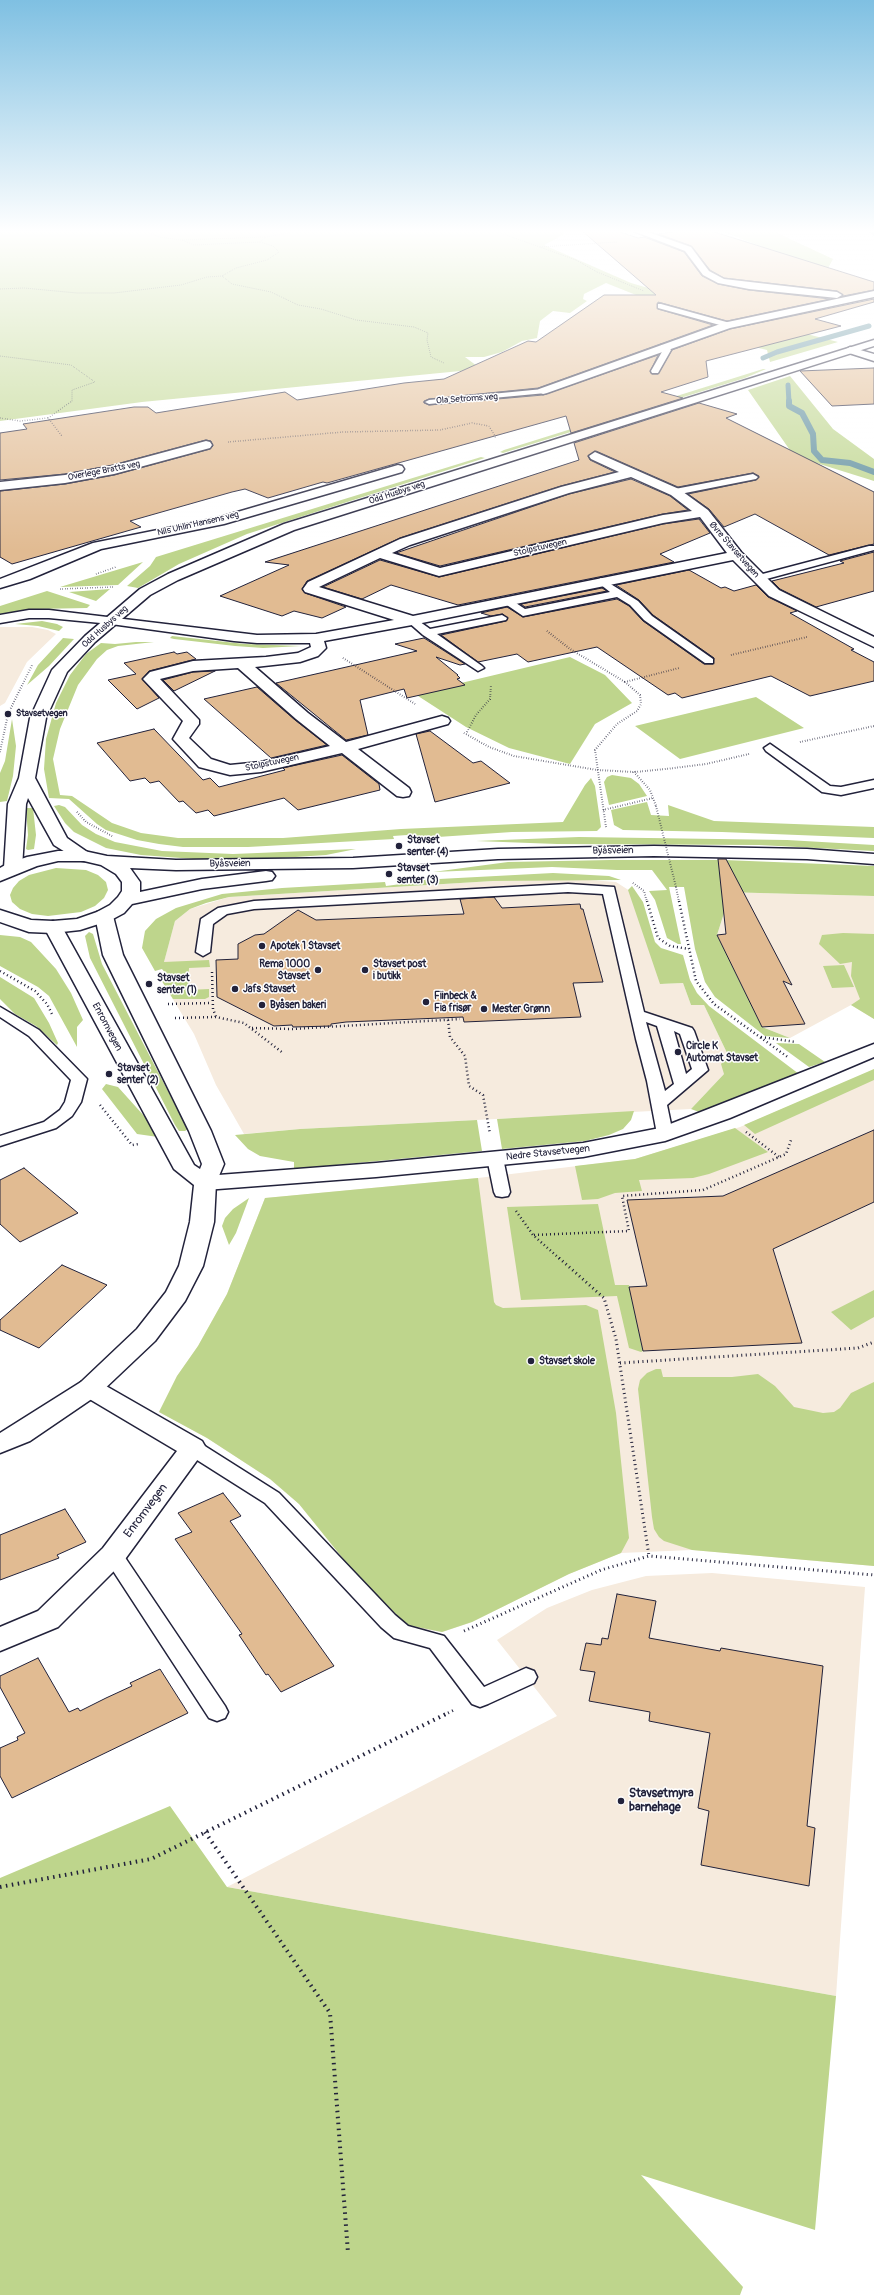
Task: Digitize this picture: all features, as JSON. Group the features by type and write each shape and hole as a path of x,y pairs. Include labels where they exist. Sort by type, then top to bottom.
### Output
{"street":[{"name":"Ola Setroms veg","path":"543,391 588,377 692,337"},
{"name":"Odd Husbys veg","path":"6,872 16,804 27,778 38,718 60,670 111,620 145,592 173,577 289,527 874,343"},
{"path":"850,350 874,358"},
{"name":"Overlege Bratts veg","path":"0,486 65,479 114,470 206,445"},
{"name":"Øvre Stavsetvegen","path":"595,456 631,474 675,492 703,513 736,555 774,593 874,643"},
{"name":"Nils Uhlin Hansens veg","path":"0,584 25,576 79,552 98,546 219,521 398,469"},
{"name":"Stolpstuvegen","path":"412,621 310,589 313,585 378,553 566,490 610,477 631,474"},
{"name":"Stolpstuvegen","path":"378,553 439,572 663,519 703,513"},
{"name":"Stolpstuvegen","path":"111,620 257,640 318,643 506,601 736,555"},
{"path":"0,619 29,614 49,614 111,620"},
{"name":"Stolpstuvegen","path":"318,643 313,653 300,657 242,664 193,666 155,675 151,679 191,720 191,724 182,734 181,739 205,763 230,770 245,770 344,747 442,721"},
{"path":"242,664 302,716 354,753 403,792"},
{"path":"27,778 45,815 60,841 84,856"},
{"name":"Byåsveien","path":"106,861 176,865 353,863 498,854 654,851 807,854 874,859"},
{"path":"3,919 29,926 53,927 80,924 104,916 126,900 131,891 131,882 123,870 106,861 84,856 52,857 33,860 6,872"},
{"name":"Byåsveien","path":"126,900 202,884 353,863"},
{"path":"0,1444 21,1434 90,1388 146,1335 176,1295 191,1266 202,1222 204,1183 213,1164 200,1131 113,955 104,916"},
{"name":"Enromvegen","path":"53,927 185,1169 204,1183"},
{"name":"Nedre Stavsetvegen","path":"204,1183 376,1170 583,1150 665,1134 722,1113 874,1050"},
{"path":"90,1388 193,1448"},
{"name":"Enromvegen","path":"0,1639 48,1619 113,1555 193,1448"}],"lane":[{"path":"655,371 667,350 664,347"},
{"name":"Ola Setroms veg","path":"429,402 543,391"},
{"path":"675,492 753,477"},
{"path":"759,578 872,548"},
{"path":"601,581 634,603 648,618 710,660"},
{"path":"506,601 523,613 620,593"},
{"path":"428,633 502,618"},
{"name":"Stolpstuvegen","path":"412,621 478,668"},
{"path":"770,748 826,789 841,791 874,784"},
{"path":"203,952 206,922 223,912 254,905 568,888 609,890 665,1134"},
{"path":"0,1011 34,1034 79,1079 73,1102 66,1113 50,1124 0,1141"},
{"path":"637,1014 687,1031 700,1070 659,1104"},
{"path":"664,1023 682,1085"},
{"path":"495,1158 502,1192"},
{"path":"193,1448 272,1498 388,1621 401,1632 437,1642 480,1698 526,1677"},
{"path":"113,1555 217,1712"}],"path":[{"path":"427,337 426,340 431,357 444,363"},
{"path":"0,356 71,365 95,382 72,390 72,403 48,418 20,420 0,418"},
{"path":"48,418 62,436"},
{"path":"225,442 344,432 440,430 472,423 489,426 499,443"},
{"path":"63,593 56,590 120,587"},
{"path":"523,613 570,649 625,682 640,695 641,704 637,711 617,724 595,750 607,834"},
{"path":"625,682 844,628"},
{"path":"318,643 332,650 442,721 489,747 514,756 597,770 634,772 706,764 770,748 874,726"},
{"path":"466,734 476,715 490,698 491,684 478,668"},
{"path":"634,772 650,790 656,806 676,887 696,982 714,1004 791,1059"},
{"path":"603,810 653,798"},
{"path":"203,952 212,956 212,1003 216,1017"},
{"path":"166,1004 212,1003"},
{"path":"173,1018 216,1017 244,1023 282,1053"},
{"path":"448,1020 450,1036 465,1056 469,1086 483,1095 495,1158"},
{"path":"252,1028 299,1028 460,1020"},
{"path":"761,1037 796,1042"},
{"path":"745,1131 780,1157"},
{"path":"533,1235 629,1231 622,1196 703,1190 786,1154 791,1140"},
{"path":"502,1192 533,1235 604,1298 616,1339 649,1556"},
{"path":"620,1363 858,1348 874,1342"},
{"path":"437,1642 492,1620 601,1570 649,1556 874,1575"},
{"path":"0,1887 151,1859 480,1698"},
{"path":"205,1832 330,2013 348,2253"}],"shaded area":[{"path":"0,627 32,627 48,630 56,634 27,662 5,703 0,706"},
{"path":"577,879 616,882 630,891 645,939 663,984 683,983 691,1005 704,1005 728,1055 724,1074 691,1109 300,1129 244,1134 216,1085 194,1034 160,978 168,976 162,969 175,921 190,909 229,897 493,881"},
{"path":"722,892 874,896 874,1019 851,1005 790,1038 762,1027 717,935 724,913"},
{"name":"Stavset skole","path":"874,1070 874,1566 692,1550 621,1553 569,1574 472,1622 442,1632 422,1629 407,1625 353,1571 299,1504 270,1479 207,1438 159,1412 177,1376 198,1346 227,1294 265,1198 478,1178 635,1159 740,1127"},
{"name":"Stavsetmyra barnehage","path":"712,1573 865,1587 836,1996 227,1887 557,1716 497,1640 547,1608 592,1590 646,1576"}],"green space":[{"path":"0,337 537,337 522,341 502,352 484,357 465,357 481,369 142,402 0,421"},
{"path":"741,337 819,337 838,342 770,362 767,350 742,344"},
{"path":"766,369 745,378 503,453 500,452 504,450"},
{"path":"790,376 833,429 874,459 874,481 794,456 748,390"},
{"path":"481,457 485,458 247,534 179,564 138,588 127,586 150,566 156,557"},
{"path":"143,562 118,585 60,587"},
{"path":"110,589 96,601 69,592"},
{"path":"47,591 90,605 87,608 37,609 0,614 0,606"},
{"path":"42,621 57,624 63,627 59,631 38,626 15,624"},
{"path":"172,636 245,644 301,646 263,648 235,646 170,638"},
{"path":"63,638 74,639 49,666 27,685 38,665"},
{"path":"154,642 118,646 107,650 97,659 78,685 60,729 53,759 60,795 72,796 112,823 141,833 178,838 283,838 401,829 563,822 585,785 591,778 595,786 601,827 597,831 512,832 408,839 407,835 393,836 394,839 248,847 183,847 137,840 106,830 69,799 49,798 44,769 46,739 56,703 70,675 86,654 101,643 115,644"},
{"path":"570,657 605,675 632,703 595,724 570,764 509,748 466,727 415,694"},
{"path":"756,697 804,728 680,759 635,726"},
{"path":"12,719 16,746 13,776 7,801 0,802 0,773 5,761"},
{"path":"612,775 631,778 639,784 647,796 609,805 604,782 607,777"},
{"path":"647,802 651,815 669,816 668,805 714,821 874,827 874,838 623,830 614,825 611,810"},
{"path":"59,805 65,807 82,825 96,834 115,842 162,851 233,854 356,849 326,855 265,859 208,860 141,855 106,848 74,832 65,823 54,806"},
{"path":"26,808 33,808 36,835 34,849 28,850 26,849 28,835"},
{"path":"579,837 787,840 874,845 874,851 759,845 557,844 476,841"},
{"path":"724,860 874,866 874,896 722,892 724,913 717,935 762,1027 790,1038 765,1036 715,997 705,982 695,949 684,887 669,887 681,944 678,944 667,938 655,900 649,891 667,890 652,870 552,867 433,872 508,862"},
{"path":"56,868 86,870 98,875 106,882 108,890 104,898 95,906 81,912 48,916 32,914 20,909 12,902 10,895 13,888 19,881 29,875"},
{"path":"553,873 609,876 621,880 493,881 229,897 206,903 190,909 175,921 164,962 209,960 210,967 189,968 188,990 209,989 209,997 205,999 173,999 160,978 168,976 162,969 155,971 142,948 145,931 156,919 176,908 222,894 282,888 385,882 386,886 401,884 401,881"},
{"path":"632,886 643,902 655,942 661,948 683,955 690,980 697,993 709,1006 799,1074 699,1112 691,1109 724,1074 721,1064 728,1055 704,1005 691,1005 683,983 660,984 628,890"},
{"path":"89,932 93,934 102,964 188,1129 185,1131 179,1131 175,1125 90,958 85,936"},
{"path":"843,933 874,934 874,1019 851,1005 860,999 851,976 852,962 840,964 819,944 822,935"},
{"path":"0,935 20,937 31,942 56,969 71,993 83,1020 77,1027 77,1047 49,996 38,987 0,966"},
{"path":"844,965 854,987 832,988 823,966"},
{"path":"0,977 34,998 49,1023 58,1043 57,1045 36,1026 15,1014 0,999"},
{"path":"776,1043 799,1044 825,1062 809,1067"},
{"path":"874,1069 874,1080 755,1134 744,1125"},
{"path":"106,1084 118,1087 145,1117 158,1137 137,1134 102,1089"},
{"path":"634,1111 631,1120 623,1129 609,1135 585,1141 502,1149 497,1119"},
{"path":"477,1120 482,1151 294,1169 294,1162 260,1156 248,1149 235,1135 300,1129"},
{"path":"735,1128 768,1152 709,1174 693,1178 639,1180 642,1191 615,1193 598,1199 582,1200 575,1166 635,1159"},
{"path":"478,1178 494,1302 496,1305 503,1308 586,1305 598,1310 616,1413 629,1538 621,1553 569,1574 472,1622 442,1632 407,1625 353,1571 299,1504 270,1479 207,1438 159,1412 177,1376 198,1346 227,1294 265,1198"},
{"path":"249,1198 236,1233 229,1245 222,1226 225,1218 233,1209"},
{"path":"598,1204 615,1285 629,1285 643,1351 641,1352 629,1348 617,1296 521,1300 507,1207"},
{"path":"874,1290 874,1317 851,1330 831,1312"},
{"path":"656,1369 661,1369 663,1377 732,1377 758,1374 775,1386 794,1407 823,1413 834,1412 840,1408 851,1393 874,1382 874,1566 692,1550 664,1541 659,1537 654,1529 652,1517 638,1389 640,1380 647,1373"},
{"path":"170,1806 227,1887 836,1996 815,2230 641,2175 743,2287 740,2295 0,2295 0,1878"}],"building":[{"path":"543,337 679,337 538,388 429,399 424,401 424,403 429,405 543,395 658,355 650,372 652,374 658,374 672,350 708,337 798,337 706,361 708,377 661,392 683,398 571,433 566,416 268,498 245,489 232,492 130,521 141,527 12,564 0,557 0,491 65,484 114,475 210,449 213,446 211,441 206,440 113,465 65,474 0,480 0,433 27,429 23,424 134,407 148,407 156,413 285,392 297,400 404,383 444,379 528,341 536,342"},
{"path":"874,368 874,404 832,406 800,371"},
{"path":"699,403 737,414 726,418 874,492 874,544 829,555 755,514 724,527 709,509 688,494 756,480 759,476 753,473 678,487 596,451 588,456 590,460 615,472 561,486 400,538 307,581 302,589 305,593 346,607 322,618 294,611 282,616 220,596 289,565 265,562 579,460 574,443"},
{"path":"631,479 670,496 688,510 663,514 440,566 396,553 569,494"},
{"path":"699,519 710,533 660,554 674,562 458,605 391,585 362,599 323,587 380,560 439,577 663,524"},
{"path":"874,552 874,591 816,607 780,589 772,581 844,563 840,561"},
{"path":"689,570 721,588 725,587 734,591 756,585 768,597 797,611 790,613 854,649 851,650 874,662 874,681 810,696 771,676 682,698 675,693 668,695 597,647 528,662 517,654 478,662 441,635 506,621 508,619 503,614 491,616 481,613 507,607 523,617 617,599 629,606 643,621 704,664 713,664 714,658 653,615 639,600 616,585"},
{"path":"602,588 607,591 525,607 521,604"},
{"path":"424,638 465,664 460,665 436,657 458,675 460,678 457,679 465,685 407,698 404,689 360,700 368,735 346,740 276,683 417,651 395,644"},
{"path":"174,652 177,654 187,652 196,659 149,671 142,679 159,698 137,709 108,680 136,674 124,663"},
{"path":"215,671 174,691 163,680 193,672"},
{"path":"257,687 327,745 271,758 204,699"},
{"path":"154,729 203,780 210,778 219,787 285,770 283,768 342,755 379,784 380,790 298,810 284,798 214,816 208,810 196,813 183,801 179,802 159,781 150,783 145,778 130,781 97,743"},
{"path":"430,731 473,763 481,761 510,783 435,802 416,734"},
{"path":"718,859 726,859 792,985 783,981 805,1024 762,1027 717,935 726,934"},
{"path":"494,897 502,908 580,904 581,909 583,909 603,982 573,983 581,1017 464,1022 463,1017 346,1022 331,1024 331,1026 274,1026 217,997 216,960 238,959 238,944 255,935 264,934 298,910 316,920 464,914 460,899"},
{"path":"874,1130 874,1202 773,1249 802,1343 643,1351 629,1287 647,1286 627,1200 723,1196"},
{"path":"24,1168 78,1213 20,1242 0,1224 0,1180"},
{"path":"62,1265 107,1285 39,1348 0,1330 0,1320"},
{"path":"223,1493 241,1516 230,1521 334,1666 281,1692 268,1674 266,1675 239,1635 242,1634 175,1539 192,1532 178,1513"},
{"path":"65,1509 86,1542 57,1555 59,1558 0,1580 0,1535"},
{"path":"617,1594 656,1601 649,1638 720,1651 721,1648 823,1666 807,1826 815,1828 809,1886 701,1865 709,1811 698,1808 710,1733 649,1721 650,1712 589,1701 595,1672 580,1670 586,1643 601,1645 602,1638 608,1639"},
{"path":"38,1658 69,1712 78,1708 80,1711 132,1686 130,1683 160,1669 188,1713 12,1798 0,1776 0,1748 18,1740 17,1737 25,1733 0,1687 0,1676"}],"waterway":[{"path":"763,358 777,352 830,337"},
{"path":"788,385 789,402"},
{"path":"789,402 789,406 802,413 813,434 814,451 822,460 850,463 874,472"}],"place":[{"name":"Stavsetvegen","path":"8,714"},
{"name":"Stavset senter (4)","path":"399,846"},
{"name":"Stavset senter (3)","path":"389,874"},
{"name":"Apotek 1 Stavset","path":"262,946"},
{"name":"Rema 1000 Stavset","path":"318,970"},
{"name":"Stavset post i butikk","path":"365,970"},
{"name":"Stavset senter (1)","path":"149,984"},
{"name":"Jafs Stavset","path":"235,989"},
{"name":"Fiinbeck & Fia frisør","path":"426,1002"},
{"name":"Byåsen bakeri","path":"262,1005"},
{"name":"Mester Grønn","path":"484,1009"},
{"name":"Circle K Automat Stavset","path":"678,1052"},
{"name":"Stavset senter (2)","path":"109,1074"},
{"name":"Stavset skole","path":"531,1361"},
{"name":"Stavsetmyra barnehage","path":"621,1801"}]}
